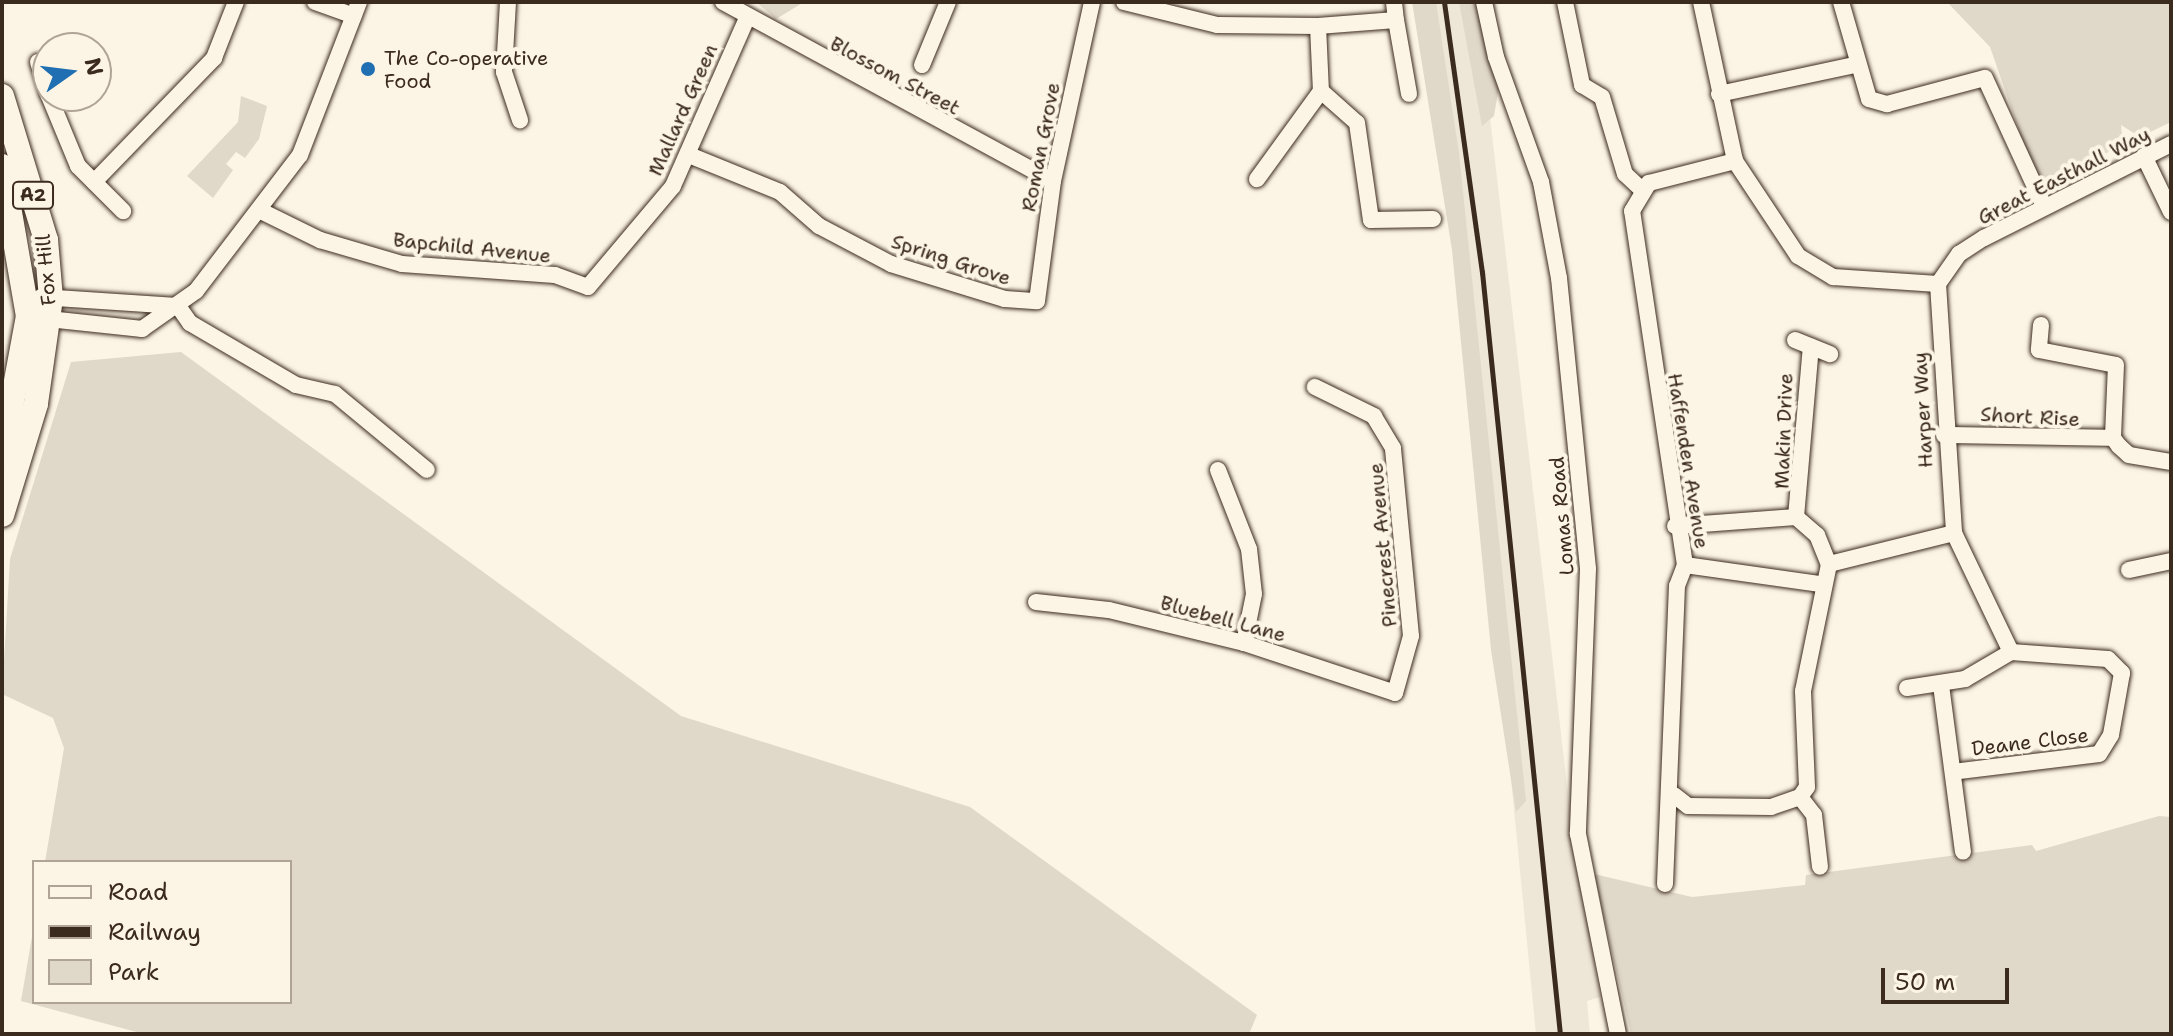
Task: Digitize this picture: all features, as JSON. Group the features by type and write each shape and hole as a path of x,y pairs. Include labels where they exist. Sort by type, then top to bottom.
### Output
{"main road":[{"name":"Fox Hill","path":"2,96 46,240 39,307 8,450 2,515"},
{"name":"Fox Hill","path":"2,166 39,307"}],"street":[{"path":"94,182 214,58 236,2"},
{"path":"39,307 142,329 178,306 263,212 300,155 357,9 315,2"},
{"path":"508,2 504,72 520,120"},
{"name":"Blossom Street","path":"723,2 747,18 1053,181"},
{"path":"922,65 948,2"},
{"name":"Roman Grove","path":"1037,301 1053,181 1092,2"},
{"path":"1124,2 1217,25 1318,26 1396,20"},
{"path":"1394,2 1409,94"},
{"name":"Lomas Road","path":"1484,2 1496,57 1541,182 1559,278 1588,569 1578,834 1618,1034"},
{"path":"1565,2 1582,85 1602,97 1625,174 1641,189 1735,161"},
{"path":"1701,2 1735,161 1768,219 1817,270 1851,280 1938,284"},
{"path":"1841,2 1854,65 1878,105 1985,78 2043,204"},
{"name":"Mallard Green","path":"588,287 673,186 747,18"},
{"path":"1257,179 1321,91 1318,26"},
{"path":"1719,94 1854,65"},
{"path":"1321,91 1357,123 1371,220 1433,219"},
{"path":"55,112 73,156 123,211"},
{"name":"Great Easthall Way","path":"1938,284 1959,254 2043,204 2171,144"},
{"name":"Spring Grove","path":"689,155 780,192 819,226 891,264 1005,299 1037,301"},
{"path":"2144,156 2171,212"},
{"name":"Haffenden Avenue","path":"1641,189 1632,211 1675,526 1685,565 1677,586 1666,776 1674,795 1665,884"},
{"name":"Bapchild Avenue","path":"263,212 320,240 402,264 555,275 588,287"},
{"name":"Harper Way","path":"1938,284 1944,435 1954,533"},
{"path":"39,307 178,306"},
{"path":"178,306 190,323 296,385 335,394 427,470"},
{"path":"2041,325 2039,350 2116,365 2113,438 2129,455 2171,462"},
{"name":"Makin Drive","path":"1796,517 1803,343 1830,354"},
{"name":"Pinecrest Avenue","path":"1315,387 1374,416 1393,448 1411,636 1395,693"},
{"name":"Short Rise","path":"1944,435 2113,438"},
{"path":"1218,470 1249,549 1254,594 1244,643"},
{"name":"Makin Drive","path":"1675,526 1796,517 1817,535 1829,564"},
{"path":"1674,795 1688,806 1771,807 1800,797 1807,787 1803,691 1821,584 1829,564 1954,533 2011,652 1941,685 1907,688"},
{"path":"2129,570 2171,561"},
{"path":"1685,565 1821,584"},
{"name":"Bluebell Lane","path":"1036,602 1109,610 1244,643 1395,693"},
{"name":"Deane Close","path":"1953,772 2106,749 2122,673 2115,664 2011,652"},
{"name":"Deane Close","path":"1941,685 1963,852"},
{"path":"1800,797 1814,815 1820,867"}],"shaded area":[{"path":"1422,2 1472,2 1487,91 1569,803 1600,997 1587,1001 1590,1034 1536,1034 1476,422"}],"green space":[{"path":"756,2 804,2 776,19"},
{"path":"1412,2 1436,2 1459,153 1526,801 1516,812 1491,650 1452,250"},
{"path":"1459,2 1480,2 1499,86 1494,116 1482,126"},
{"path":"1947,2 2171,2 2171,122 2140,137 2121,125 2123,146 2037,182 1990,47"},
{"path":"241,96 267,106 259,139 245,158 236,152 226,164 233,170 213,198 187,176 238,122"},
{"path":"181,352 681,716 970,807 1257,1015 1249,1034 144,1034 32,1004 292,1004 292,860 45,860 64,748 53,718 2,694 10,559 71,362"},
{"path":"2159,816 2171,817 2171,1034 1631,1034 1594,874 1692,897 1805,885 1806,875 2032,845 2036,851"},
{"path":"32,937 32,1004 21,1001"}],"railway":[{"path":"1444,2 1482,272 1560,1034"}],"place":[{"name":"The Co-operative Food","path":"368,69"}]}
